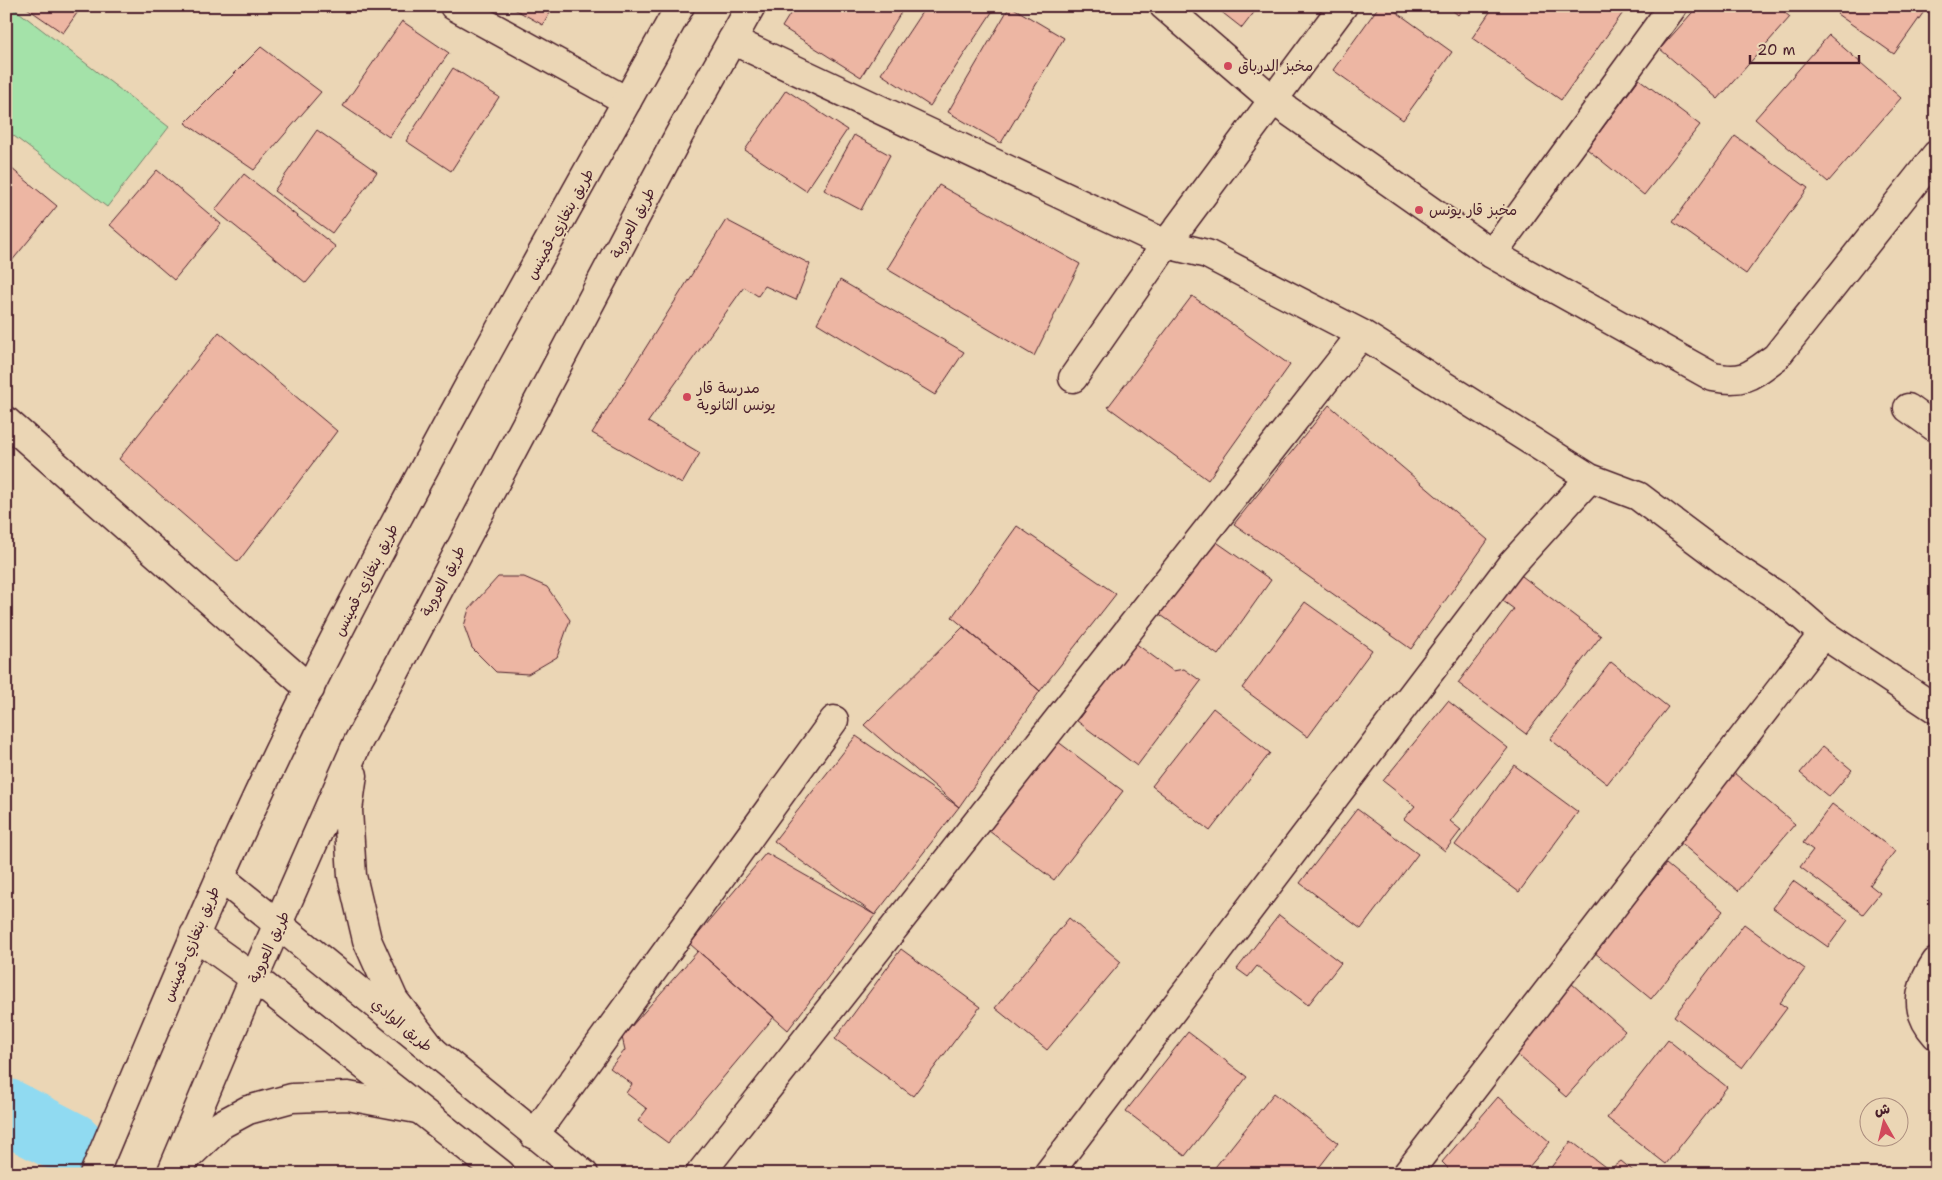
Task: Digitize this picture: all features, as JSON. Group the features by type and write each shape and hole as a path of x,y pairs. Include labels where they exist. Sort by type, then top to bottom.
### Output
{"street":[{"path":"454,6 627,101"},
{"name":"طريق بنغازي-قمينس","path":"94,1174 220,876 310,689 401,512 680,6"},
{"name":"طريق العروبة","path":"171,1173 357,744 679,135 751,6"},
{"path":"1164,6 1273,100 1492,254 1713,376 1735,381 1755,372 1776,357 1936,155"},
{"path":"1074,378 1166,244 1343,6"},
{"path":"1492,254 1673,6"},
{"path":"732,40 1166,244 1207,254 1362,334 1590,478 1638,496 1726,562 1785,601 1823,634 1936,709"},
{"path":"700,1174 1362,334"},
{"path":"1908,408 1936,428"},
{"path":"6,421 310,689"},
{"path":"1048,1174 1511,565 1590,478"},
{"path":"1407,1174 1823,634"},
{"path":"534,1135 834,720"},
{"path":"357,744 348,810 352,876 367,940 394,1000 434,1052"},
{"name":"طريق الوادي","path":"220,876 584,1174"},
{"path":"194,935 254,978 501,1174"},
{"path":"1936,962 1924,980 1920,999 1925,1022 1936,1034"},
{"path":"171,1173 222,1124 248,1110 292,1098 348,1096 417,1109"}],"green space":[{"path":"6,6 11,6 169,127 107,207 6,130"}],"building":[{"path":"24,6 82,6 63,33"},
{"path":"509,6 554,6 543,25"},
{"path":"795,6 905,6 861,77 782,27"},
{"path":"926,6 996,6 930,106 881,74"},
{"path":"1010,6 1064,38 1001,143 948,112"},
{"path":"1214,6 1259,6 1242,28"},
{"path":"1379,6 1388,6 1452,52 1403,120 1333,70"},
{"path":"1447,6 1465,6 1458,15"},
{"path":"1494,6 1627,7 1561,100 1472,38"},
{"path":"1698,6 1777,6 1790,17 1718,99 1660,49"},
{"path":"1842,6 1928,6 1894,54 1837,14"},
{"path":"402,21 449,53 389,137 343,106"},
{"path":"1829,35 1901,98 1828,182 1755,119"},
{"path":"261,47 321,92 254,170 185,123"},
{"path":"453,68 499,97 451,171 406,141"},
{"path":"1639,79 1700,125 1644,195 1587,149"},
{"path":"786,90 847,130 806,191 745,150"},
{"path":"317,130 377,172 332,233 274,191"},
{"path":"854,135 890,155 861,210 824,190"},
{"path":"1735,136 1808,188 1746,274 1673,222"},
{"path":"6,164 57,206 6,268"},
{"path":"157,170 221,224 174,280 110,225"},
{"path":"244,174 336,247 306,283 215,210"},
{"path":"939,185 1080,264 1034,356 887,269"},
{"path":"726,220 810,264 796,300 765,286 758,296 744,287 648,422 700,453 682,484 592,433"},
{"path":"840,280 964,352 935,395 817,323"},
{"path":"1192,296 1290,365 1208,480 1108,407"},
{"path":"219,332 337,431 238,562 119,459"},
{"path":"1329,405 1488,540 1411,649 1234,524"},
{"path":"1017,526 1116,594 1040,691 952,617"},
{"path":"1208,536 1271,580 1218,655 1155,611"},
{"path":"1518,573 1601,636 1526,734 1458,683 1514,609 1499,598"},
{"path":"498,577 524,577 547,587 570,620 557,657 528,674 496,672 472,648 464,626 469,609"},
{"path":"1305,602 1372,650 1308,737 1242,688"},
{"path":"963,627 1040,691 959,807 864,725"},
{"path":"1135,643 1173,671 1184,669 1201,681 1137,766 1077,721"},
{"path":"1611,662 1668,707 1607,784 1550,739"},
{"path":"1448,701 1508,748 1450,821 1461,830 1445,851 1404,819 1415,806 1383,781"},
{"path":"1213,708 1270,753 1210,831 1152,786"},
{"path":"856,736 959,807 875,915 774,841"},
{"path":"1057,741 1123,791 1054,880 989,831"},
{"path":"1823,746 1852,770 1829,797 1800,773"},
{"path":"1514,765 1578,812 1519,892 1455,845"},
{"path":"1734,773 1795,824 1738,891 1677,840"},
{"path":"1832,804 1895,851 1870,885 1880,893 1863,914 1800,867 1813,850 1803,843"},
{"path":"1357,809 1418,854 1361,929 1300,883"},
{"path":"766,853 875,915 788,1030 690,944"},
{"path":"1666,864 1723,911 1651,999 1594,952"},
{"path":"1793,881 1848,920 1828,947 1773,908"},
{"path":"1279,915 1341,963 1308,1005 1257,966 1248,977 1237,969"},
{"path":"1069,918 1121,962 1047,1050 995,1008"},
{"path":"1744,924 1805,969 1780,1003 1787,1008 1742,1068 1674,1016"},
{"path":"901,949 980,1007 913,1096 835,1039"},
{"path":"698,951 774,1017 668,1143 638,1121 647,1109 626,1093 632,1084 610,1068 625,1050 622,1037"},
{"path":"1571,983 1625,1031 1566,1097 1512,1050"},
{"path":"1188,1032 1247,1077 1185,1156 1126,1111"},
{"path":"1668,1040 1727,1087 1666,1164 1607,1118"},
{"path":"1274,1093 1338,1143 1314,1174 1215,1174 1212,1171"},
{"path":"1498,1097 1550,1142 1523,1174 1443,1174 1448,1168 1442,1162"},
{"path":"1571,1141 1609,1170 1621,1161 1637,1174 1546,1174"}],"waterway":[{"path":"6,1111 72,1145"}],"place":[{"name":"مخبز الدرباق","path":"1228,66"},
{"name":"مخبز قار يونس","path":"1419,210"},
{"name":"مدرسة قار يونس الثانوية","path":"687,397"}]}
